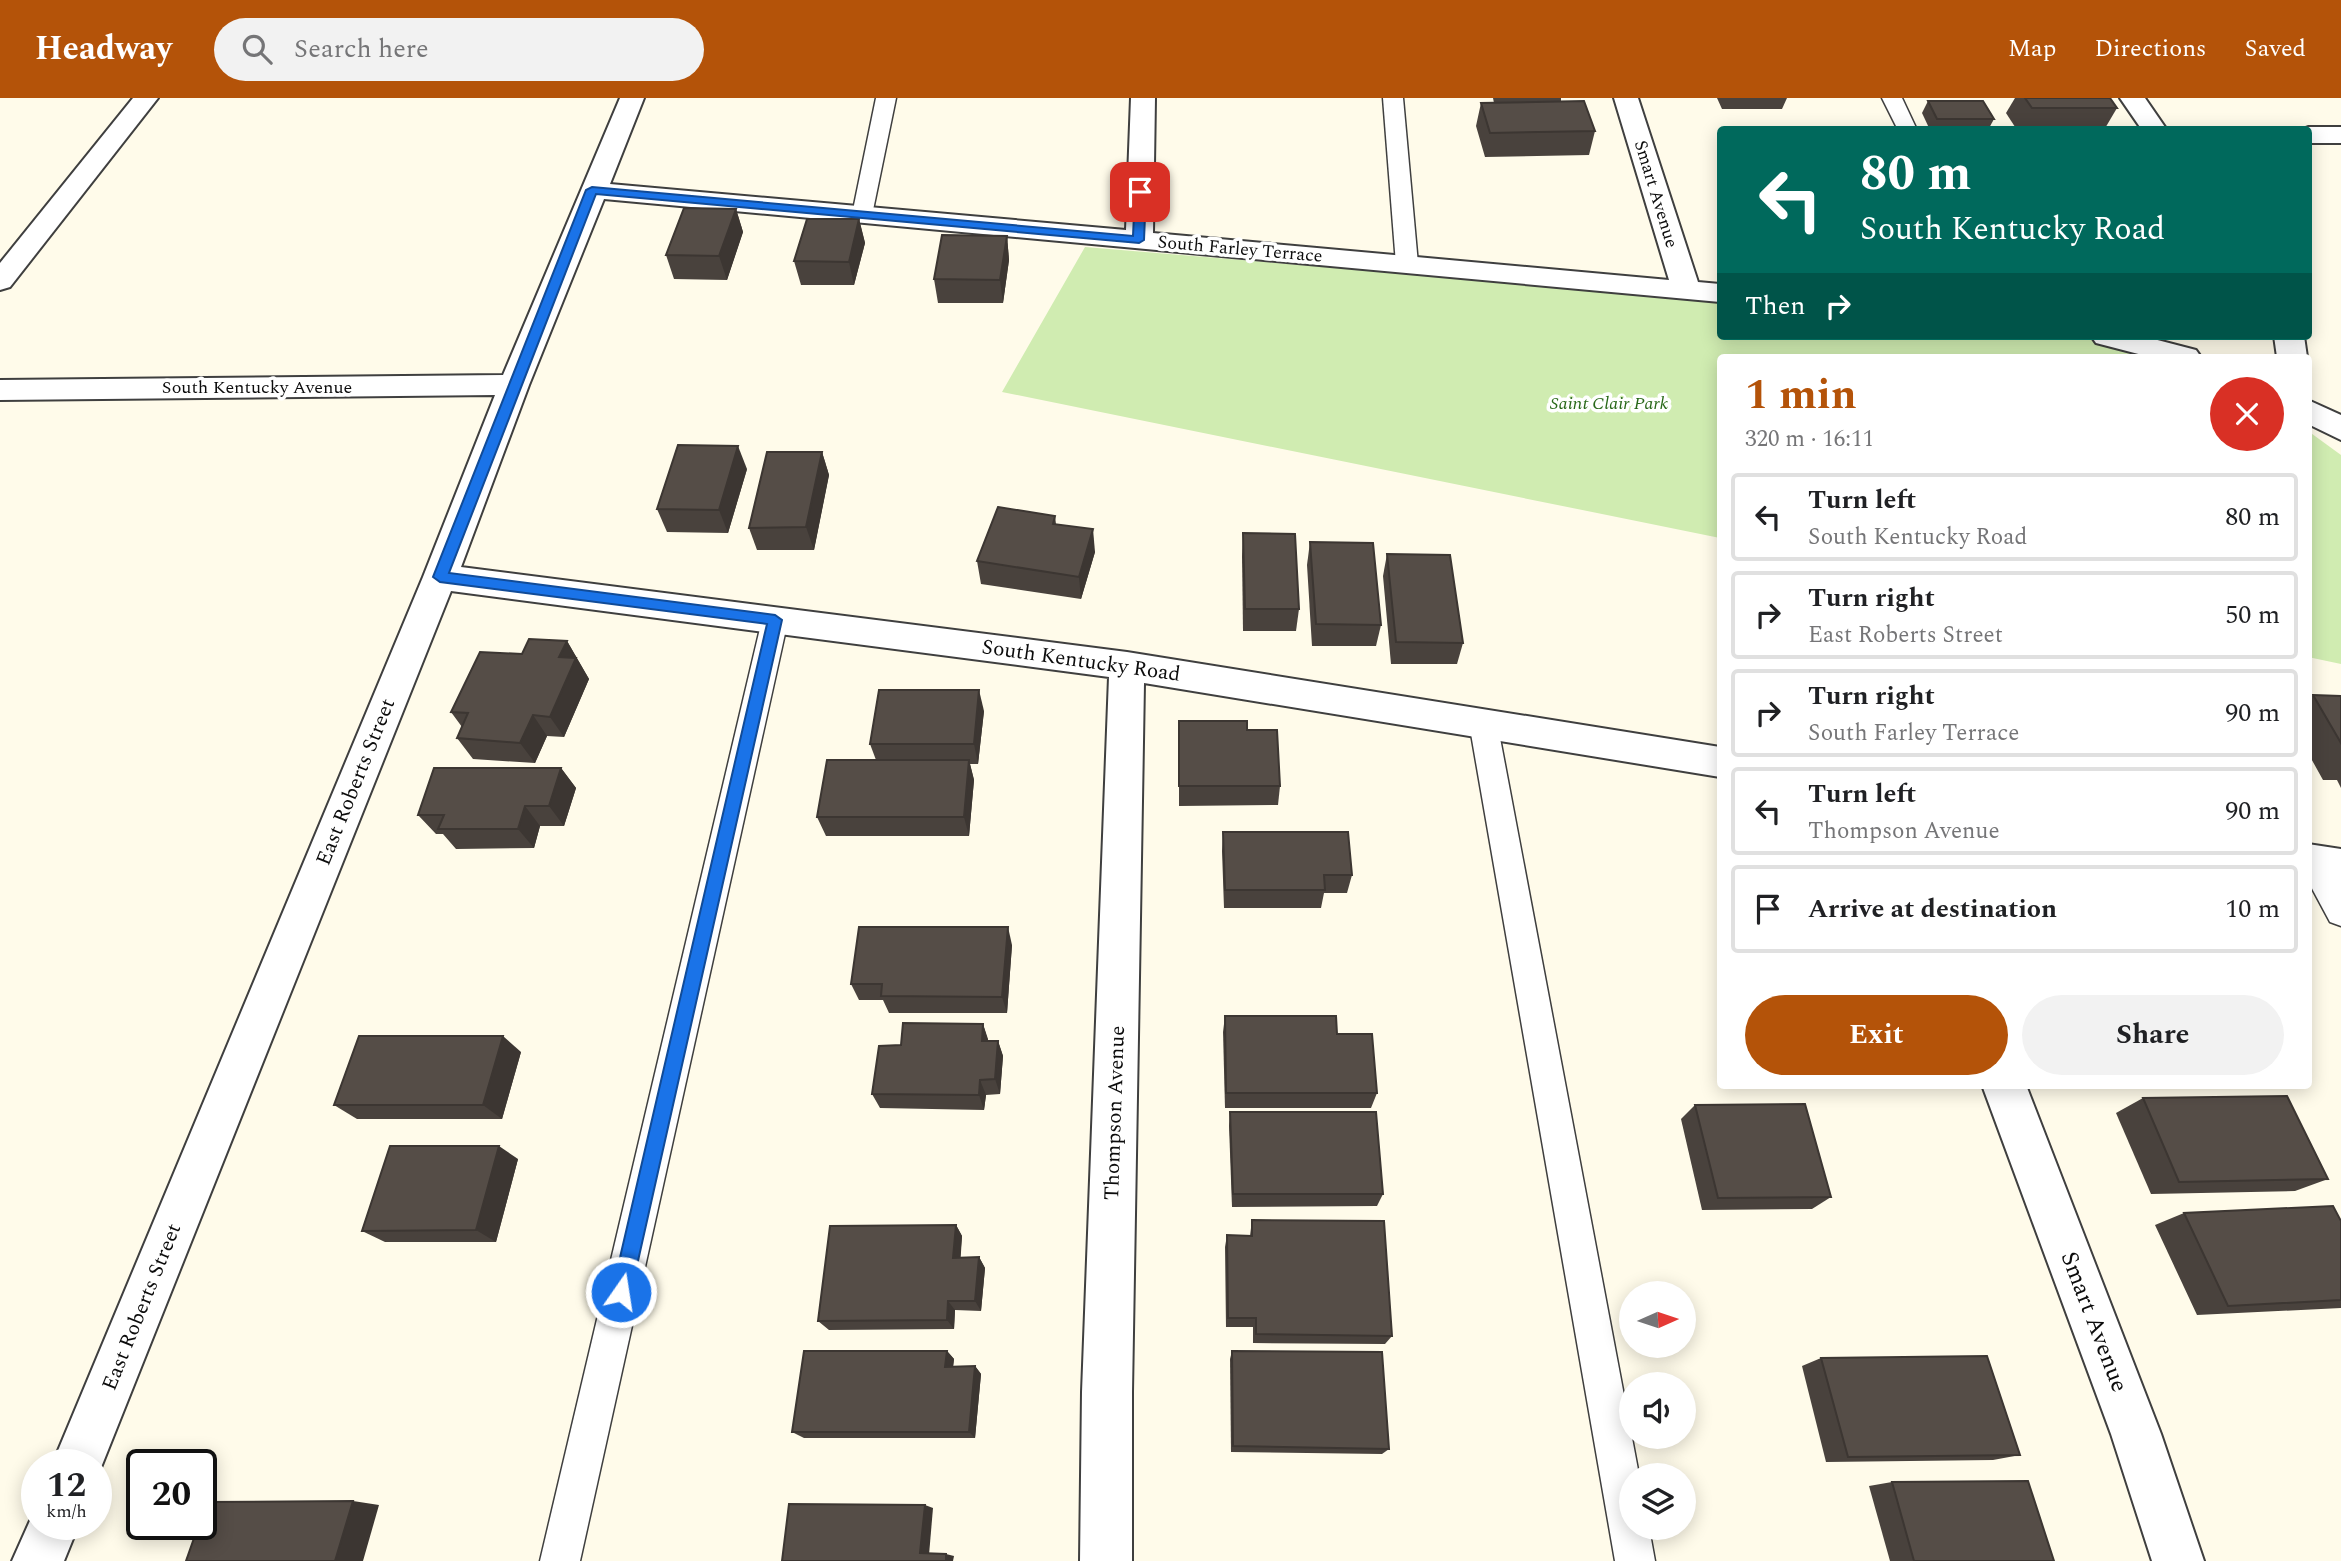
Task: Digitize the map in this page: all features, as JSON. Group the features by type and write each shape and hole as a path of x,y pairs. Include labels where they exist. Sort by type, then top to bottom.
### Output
{"street":[{"path":"0,281 146,98"},
{"name":"East Roberts Street","path":"84,1449 440,577 592,190 632,98"},
{"path":"1139,240 1143,98"},
{"name":"Smart Avenue","path":"1626,98 1686,289"},
{"path":"2132,98 2152,126"},
{"path":"2312,135 2341,135"},
{"name":"South Farley Terrace","path":"592,190 1717,293"},
{"path":"2121,340 2175,354"},
{"name":"South Kentucky Avenue","path":"0,390 514,385"},
{"path":"2312,412 2341,429"},
{"name":"South Kentucky Road","path":"440,577 1127,666 1717,761"},
{"name":"Thompson Avenue","path":"1106,1561 1127,666"},
{"name":"Smart Avenue","path":"2006,1089 2136,1434 2178,1561"},
{"path":"38,1561 47,1540"}],"lane":[{"path":"862,215 886,98"},
{"path":"1393,98 1407,264"},
{"path":"1892,98 1906,126"},
{"path":"560,1561 775,620"},
{"path":"1482,722 1635,1561"},
{"path":"2321,863 2341,912"}],"green space":[{"name":"Saint Clair Park","path":"1085,247 1717,300 1717,340 2104,340 2139,354 1717,354 1717,537 1002,392"},
{"path":"2312,434 2341,455 2341,664 2312,658"}],"building":[{"path":"2025,98 2110,98 2117,108 2032,108"},
{"path":"1584,101 1595,131 1490,133 1481,103"},
{"path":"1928,101 1983,101 1994,119 1937,119"},
{"path":"684,208 736,209 719,256 666,255"},
{"path":"807,219 859,219 849,262 794,261"},
{"path":"942,235 1007,236 1000,280 934,279"},
{"path":"678,445 738,446 719,510 657,509"},
{"path":"767,452 822,452 806,527 749,528"},
{"path":"998,507 1055,516 1053,524 1093,529 1079,577 977,561"},
{"path":"1243,533 1295,534 1299,609 1245,609"},
{"path":"1310,542 1373,543 1381,625 1316,624"},
{"path":"1387,554 1450,555 1463,643 1396,642"},
{"path":"529,639 567,641 559,657 576,658 550,717 533,715 520,743 457,738 468,713 451,712 480,652 522,654"},
{"path":"879,690 979,690 974,744 870,744"},
{"path":"2313,695 2341,696 2341,743"},
{"path":"1179,721 1247,721 1247,730 1277,730 1280,786 1179,786"},
{"path":"827,760 969,760 964,817 817,817"},
{"path":"434,768 561,768 549,806 525,806 518,829 438,829 444,815 418,815"},
{"path":"1223,832 1348,832 1352,875 1324,875 1325,890 1225,890"},
{"path":"859,927 1008,927 1002,997 881,996 882,984 851,984"},
{"path":"1225,1016 1336,1016 1337,1034 1372,1034 1377,1093 1226,1093"},
{"path":"903,1023 983,1024 982,1041 998,1041 995,1079 980,1080 979,1095 872,1094 879,1046 901,1045"},
{"path":"359,1036 503,1036 483,1105 334,1105"},
{"path":"2287,1096 2328,1179 2179,1182 2143,1098"},
{"path":"1805,1104 1831,1197 1718,1198 1695,1105"},
{"path":"1230,1112 1376,1112 1383,1194 1233,1194"},
{"path":"390,1146 499,1146 476,1230 362,1231"},
{"path":"2333,1206 2341,1221 2341,1300 2228,1306 2184,1213"},
{"path":"1252,1220 1384,1221 1392,1336 1256,1334 1256,1318 1228,1318 1227,1235 1252,1236"},
{"path":"956,1225 953,1258 979,1257 975,1301 948,1301 947,1320 818,1321 830,1226"},
{"path":"804,1351 947,1351 945,1367 975,1366 969,1432 792,1432"},
{"path":"1232,1351 1382,1352 1389,1449 1233,1446"},
{"path":"1987,1356 2020,1455 1848,1457 1821,1358"},
{"path":"2028,1481 2054,1561 1914,1561 1892,1482"},
{"path":"353,1501 335,1561 186,1561 193,1540 217,1540 217,1502"},
{"path":"789,1504 925,1505 920,1553 946,1554 946,1561 782,1561"}],"route":[{"path":"621,1292 775,620 440,577 592,190 1139,240 1140,192"}]}
